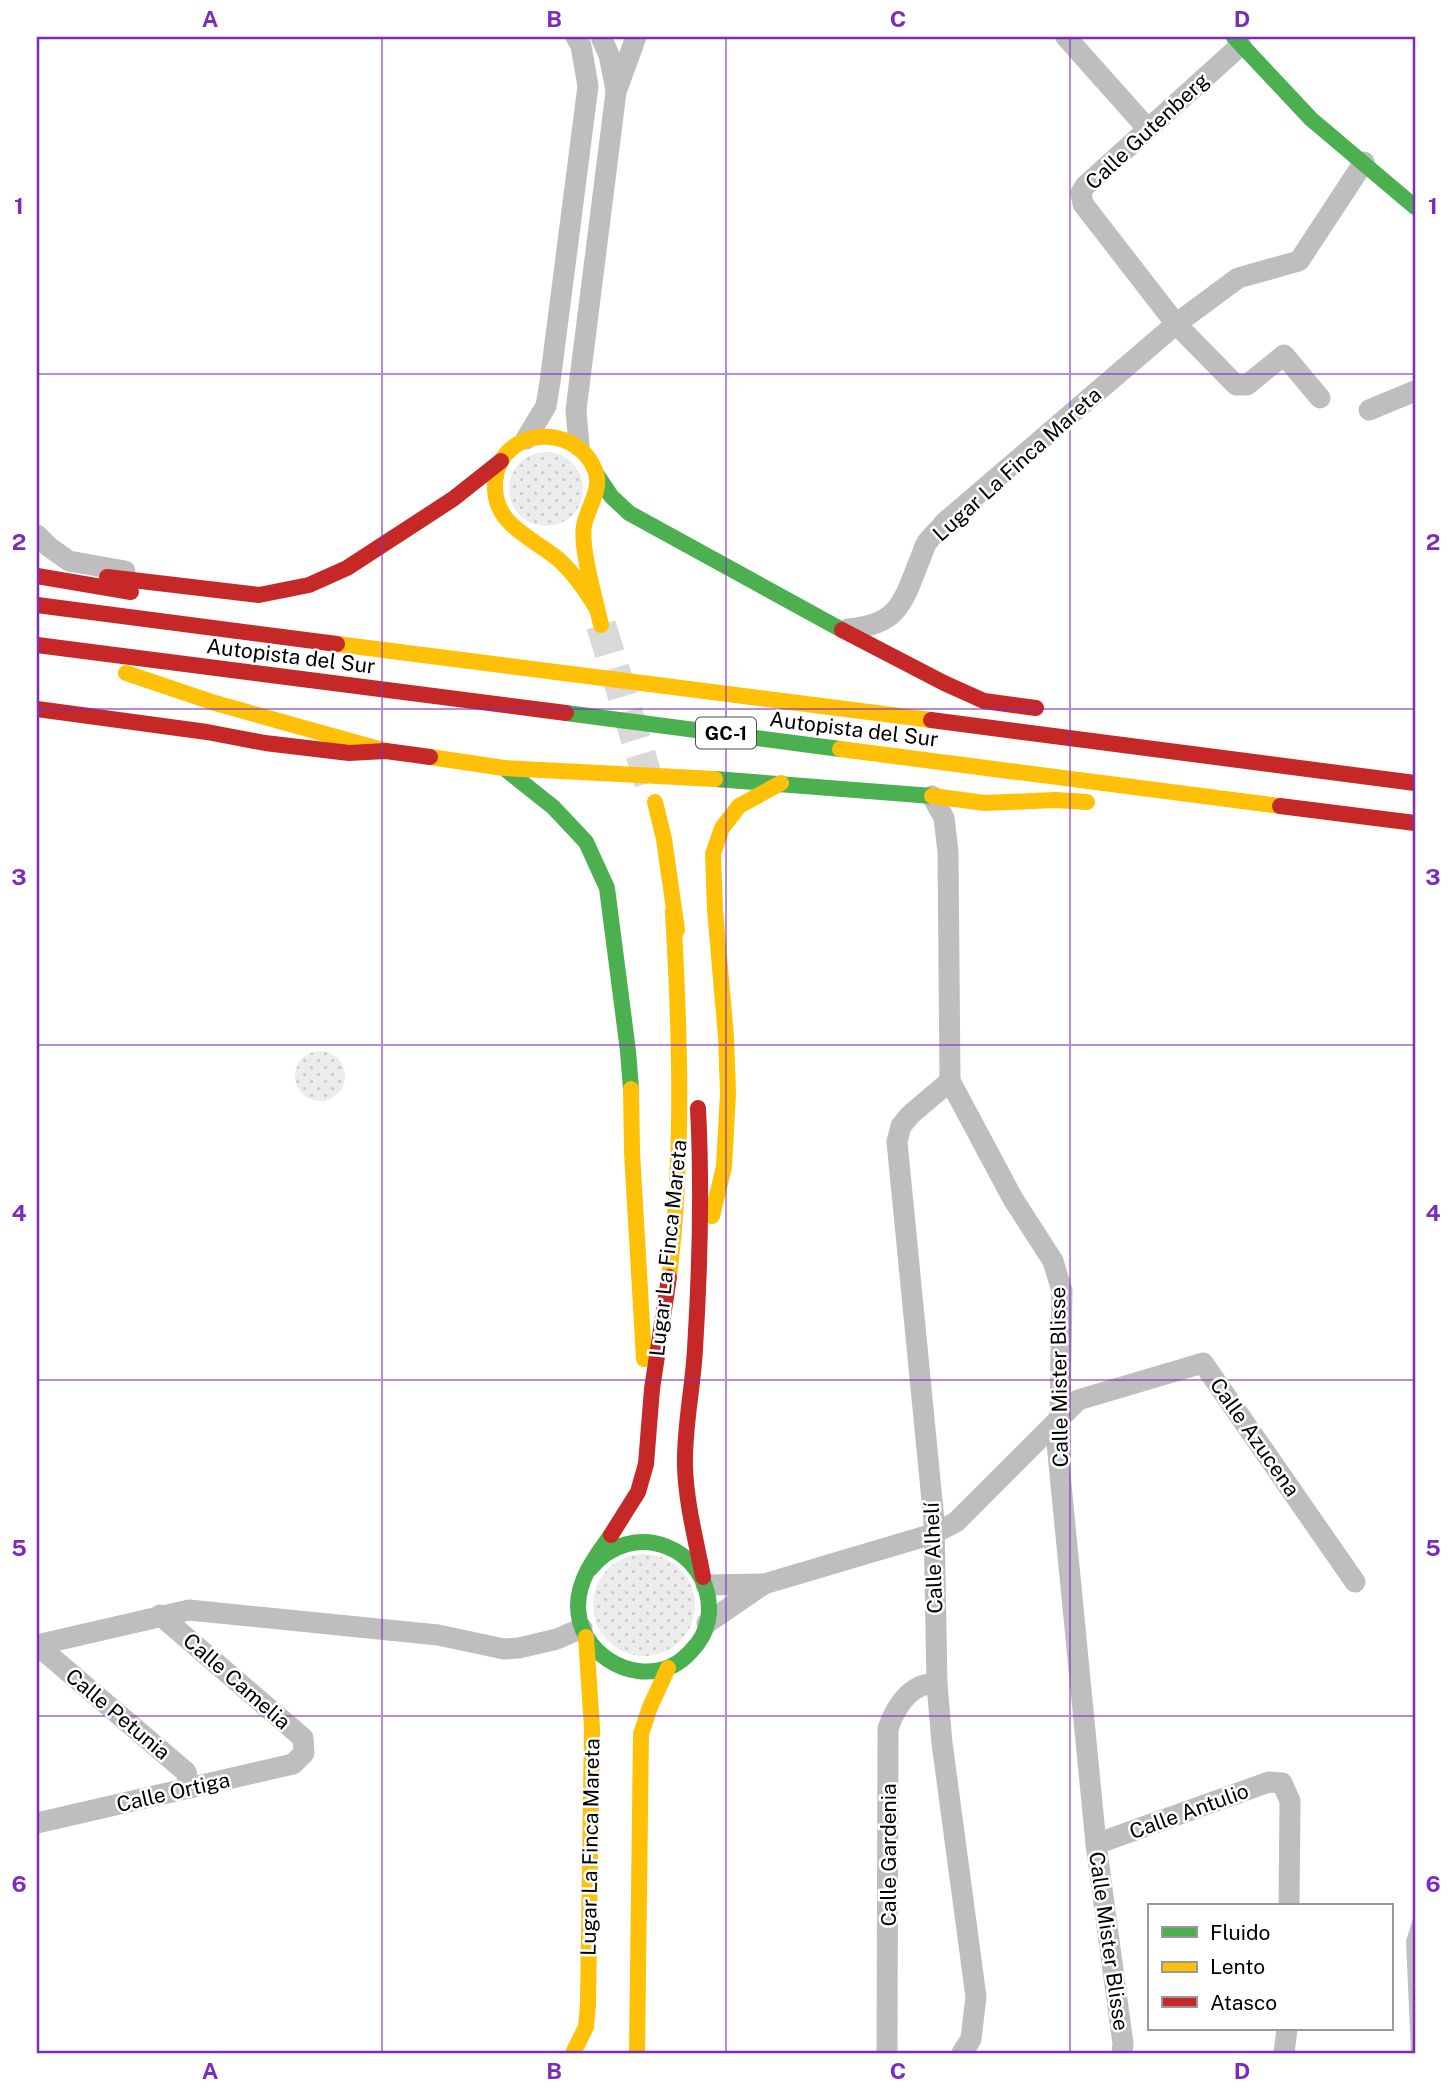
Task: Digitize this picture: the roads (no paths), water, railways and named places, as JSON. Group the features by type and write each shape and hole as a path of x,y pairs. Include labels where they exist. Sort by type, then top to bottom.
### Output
{"main road":[{"path":"1237,41 1311,119 1415,207"},
{"path":"37,569 259,596 309,585 347,568 453,499 526,439 553,435 579,446 589,457 611,496 629,513 944,683 984,701 1052,711"},
{"path":"501,461 494,487 502,516 520,533 558,558 580,582 599,617 583,541 583,528 596,488 597,475"},
{"path":"37,576 229,607"},
{"name":"Autopista del Sur","path":"37,605 1415,783"},
{"path":"336,627 486,662"},
{"path":"37,645 215,703 386,751 503,768 781,783 985,803 1055,800 1107,804"},
{"name":"Autopista del Sur","path":"37,645 1415,823"},
{"path":"37,709 207,732 265,743 349,753 386,751"},
{"path":"503,768 553,807 586,842 607,888 628,1051 642,1338 650,1412"},
{"path":"701,1264 724,1167 728,1093 713,854 722,828 738,806 781,783"},
{"name":"Lugar La Finca Mareta","path":"655,802 664,839 673,911 690,1007 694,1060"},
{"name":"Lugar La Finca Mareta","path":"573,2053 586,2027 588,2004 592,1728 584,1633 578,1608 581,1587 590,1569 638,1492 648,1455 650,1412 673,1240 680,1139 680,1014 673,911"},
{"name":"Lugar La Finca Mareta","path":"696,1087 701,1159 701,1264 685,1464 690,1515 709,1602 708,1623"},
{"path":"590,1569 606,1552 626,1543 649,1541 671,1546 690,1559 704,1581"},
{"path":"584,1633 597,1653 612,1664 631,1671 649,1672 668,1668 686,1657 699,1642 708,1623"},
{"path":"637,2053 641,1734 668,1668"}],"street":[{"path":"526,439 545,406 551,382 581,147 588,86 581,46 576,37"},
{"path":"601,37 609,55 616,92"},
{"path":"579,446 576,410 616,92 636,37"},
{"path":"1066,37 1147,128"},
{"name":"Calle Gutenberg","path":"1237,41 1085,186 1082,193 1083,204 1176,324 1236,385 1247,385 1284,355 1320,398"},
{"name":"Lugar La Finca Mareta","path":"842,630 868,627 898,609 906,597 926,544 944,523 1176,324 1238,278 1299,261 1364,162"},
{"path":"1369,410 1415,391"},
{"path":"37,535 69,561 185,586"},
{"name":"Calle Mister Blisse","path":"932,796 944,818 948,852 950,1081 1013,1199 1053,1261 1062,1291 1060,1416 1057,1443 1096,1844 1123,2044 1122,2053"},
{"name":"Calle Mister Blisse","path":"948,852 962,813 985,803"},
{"name":"Calle Alhelí","path":"950,1081 910,1115 901,1126 897,1142 934,1521 937,1684 976,1997 971,2039 962,2053"},
{"name":"Calle Azucena","path":"708,1623 764,1584 933,1534 956,1522 1078,1400 1203,1363 1355,1581"},
{"name":"Calle Azucena","path":"704,1581 764,1584"},
{"path":"37,1645 189,1610 438,1635 503,1648 519,1648 584,1633"},
{"name":"Calle Camelia","path":"160,1615 303,1738 304,1753"},
{"name":"Calle Petunia","path":"37,1645 186,1772 190,1788"},
{"name":"Calle Gardenia","path":"887,2053 888,1729 892,1714 910,1694 920,1686 937,1684"},
{"name":"Calle Ortiga","path":"37,1823 293,1764 304,1753"},
{"name":"Calle Antulio","path":"1096,1844 1269,1782 1282,1783 1290,1801 1289,1904"},
{"path":"1284,2053 1287,2030"}],"tunnel":[{"path":"601,625 653,795"}]}
